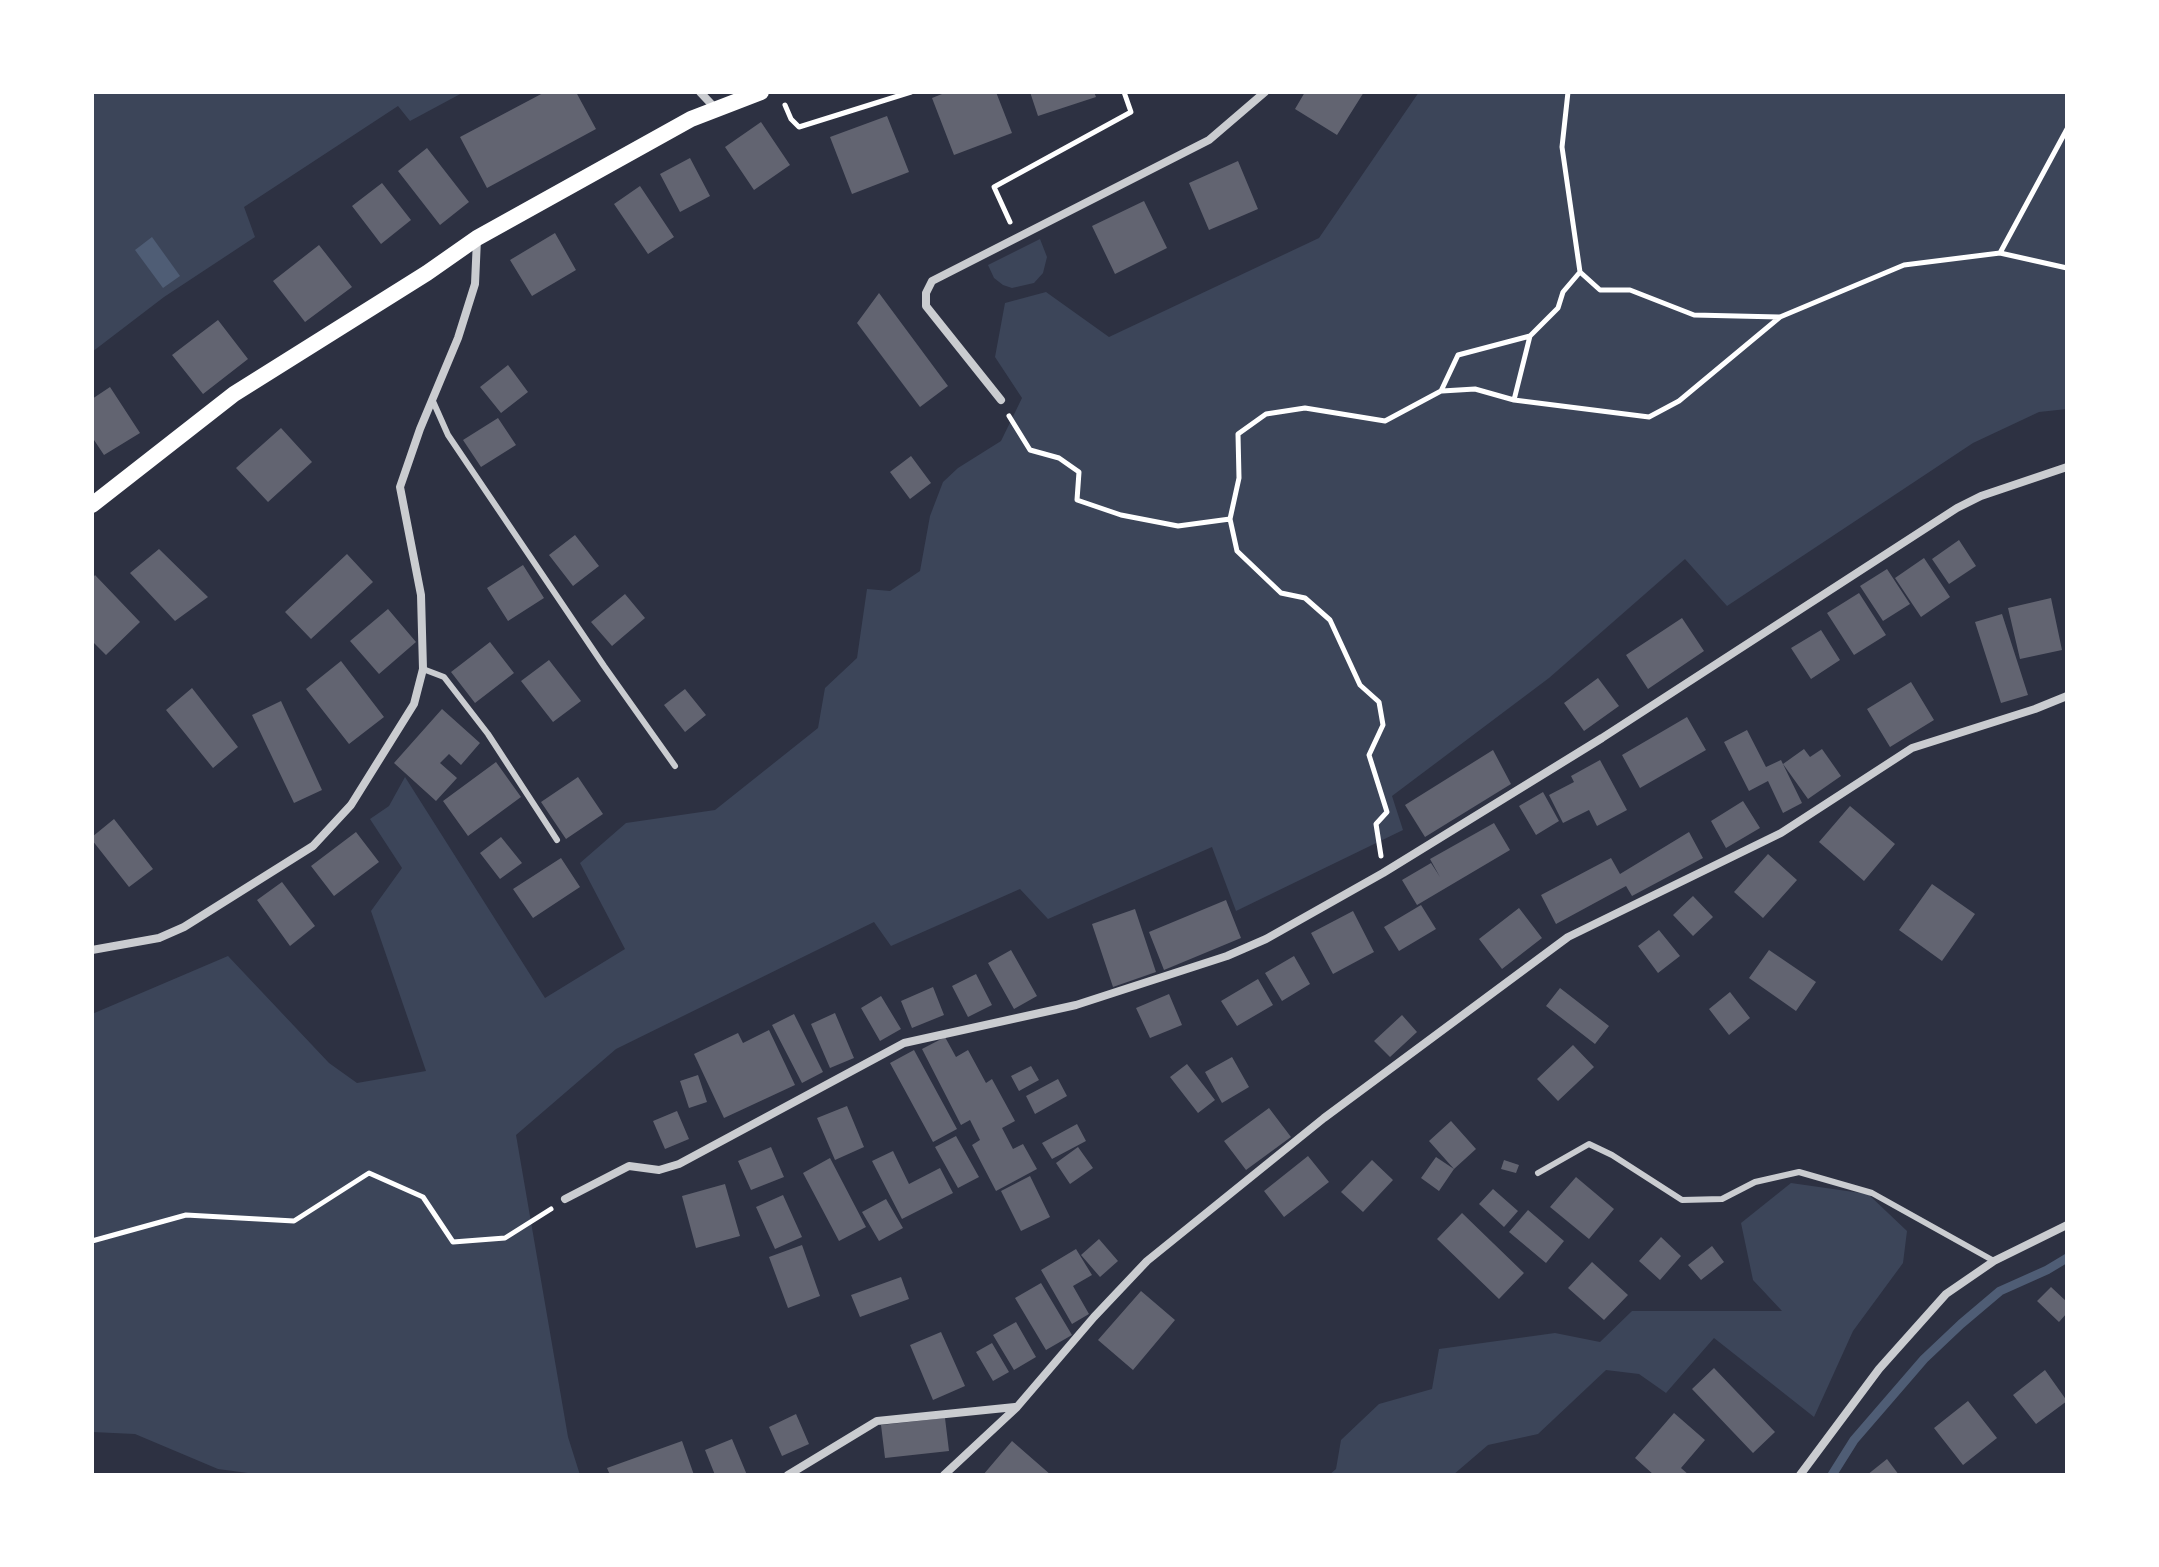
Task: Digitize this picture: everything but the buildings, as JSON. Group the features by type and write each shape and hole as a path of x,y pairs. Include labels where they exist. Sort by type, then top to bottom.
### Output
{"main road":[{"path":"92,505 234,394 477,238 715,108 761,92"}],"street":[{"path":"700,92 715,108"},
{"path":"1001,400 926,306 926,293 932,281 1209,140 1265,92"},
{"path":"92,950 159,938 184,927 313,846 351,805 414,704 423,669 421,595 400,487 458,338 475,284 477,238"},
{"path":"565,1199 629,1166 659,1170 679,1164 904,1043 1076,1005 1227,956 1266,939 1383,873 1602,738 1937,520 1981,496 2067,467"},
{"path":"944,1475 1017,1407 1147,1261 1324,1118 1568,937 1781,833 1912,748 2067,696"},
{"path":"1800,1475 1879,1369 1946,1294 1994,1261 2067,1225"},
{"path":"788,1475 877,1421 1017,1407"}],"lane":[{"path":"432,399 448,435 675,766"},
{"path":"423,669 444,677 488,734 557,840"},
{"path":"1538,1173 1589,1144 1612,1155 1682,1200 1722,1199 1755,1182 1799,1172 1872,1193 1994,1261"}],"path":[{"path":"785,105 791,119 799,127 911,92"},
{"path":"1017,238 994,187 1131,112 1124,92"},
{"path":"1568,92 1562,147 1580,272 1600,290 1630,290 1694,315 1780,317"},
{"path":"2000,253 2067,129"},
{"path":"1383,873 1376,824 1387,812 1369,755 1383,725 1379,702 1360,685 1330,620 1305,598 1281,593 1237,551 1230,519 1239,478 1238,434 1266,414 1305,408 1385,421 1441,391 1475,389 1514,400 1649,417 1679,401 1780,317 1904,265 2000,253 2067,268"},
{"path":"1441,391 1458,355 1530,336 1558,308 1563,292 1580,272"},
{"path":"1514,400 1530,336"},
{"path":"1001,400 1015,430 1030,450 1059,458 1079,472 1077,500 1121,515 1178,526 1230,519"},
{"path":"92,1241 186,1215 294,1221 369,1173 423,1197 453,1242 505,1238 565,1199"}],"shaded area":[{"path":"92,92 464,92 410,121 398,106 244,207 255,237 164,297 92,352"},
{"path":"1419,92 2067,92 2067,409 2039,412 1973,443 1727,606 1685,559 1549,678 1392,796 1403,830 1236,911 1212,847 1048,919 1020,889 891,946 874,922 616,1049 516,1135 568,1437 580,1475 263,1475 218,1469 135,1434 92,1432 92,1014 228,956 329,1063 357,1083 426,1071 371,911 402,868 370,819 389,806 405,777 545,998 625,949 580,863 626,823 715,810 818,728 825,688 857,658 867,589 890,591 920,571 930,516 943,482 958,468 1001,441 1022,398 995,357 1005,303 1046,292 1109,337 1319,238"},
{"path":"152,237 180,276 163,288 135,250"},
{"path":"1040,239 1047,257 1043,273 1034,283 1012,288 994,278 988,265"},
{"path":"1791,1183 1868,1194 1907,1231 1903,1263 1853,1331 1814,1417 1714,1338 1666,1393 1639,1374 1606,1370 1538,1434 1488,1445 1453,1475 1329,1475 1336,1469 1341,1440 1379,1404 1432,1389 1439,1349 1555,1333 1600,1342 1632,1311 1782,1311 1753,1280 1741,1223"}],"waterway":[{"path":"1832,1475 1854,1440 1924,1359 1961,1324 2000,1291 2067,1258"}]}
